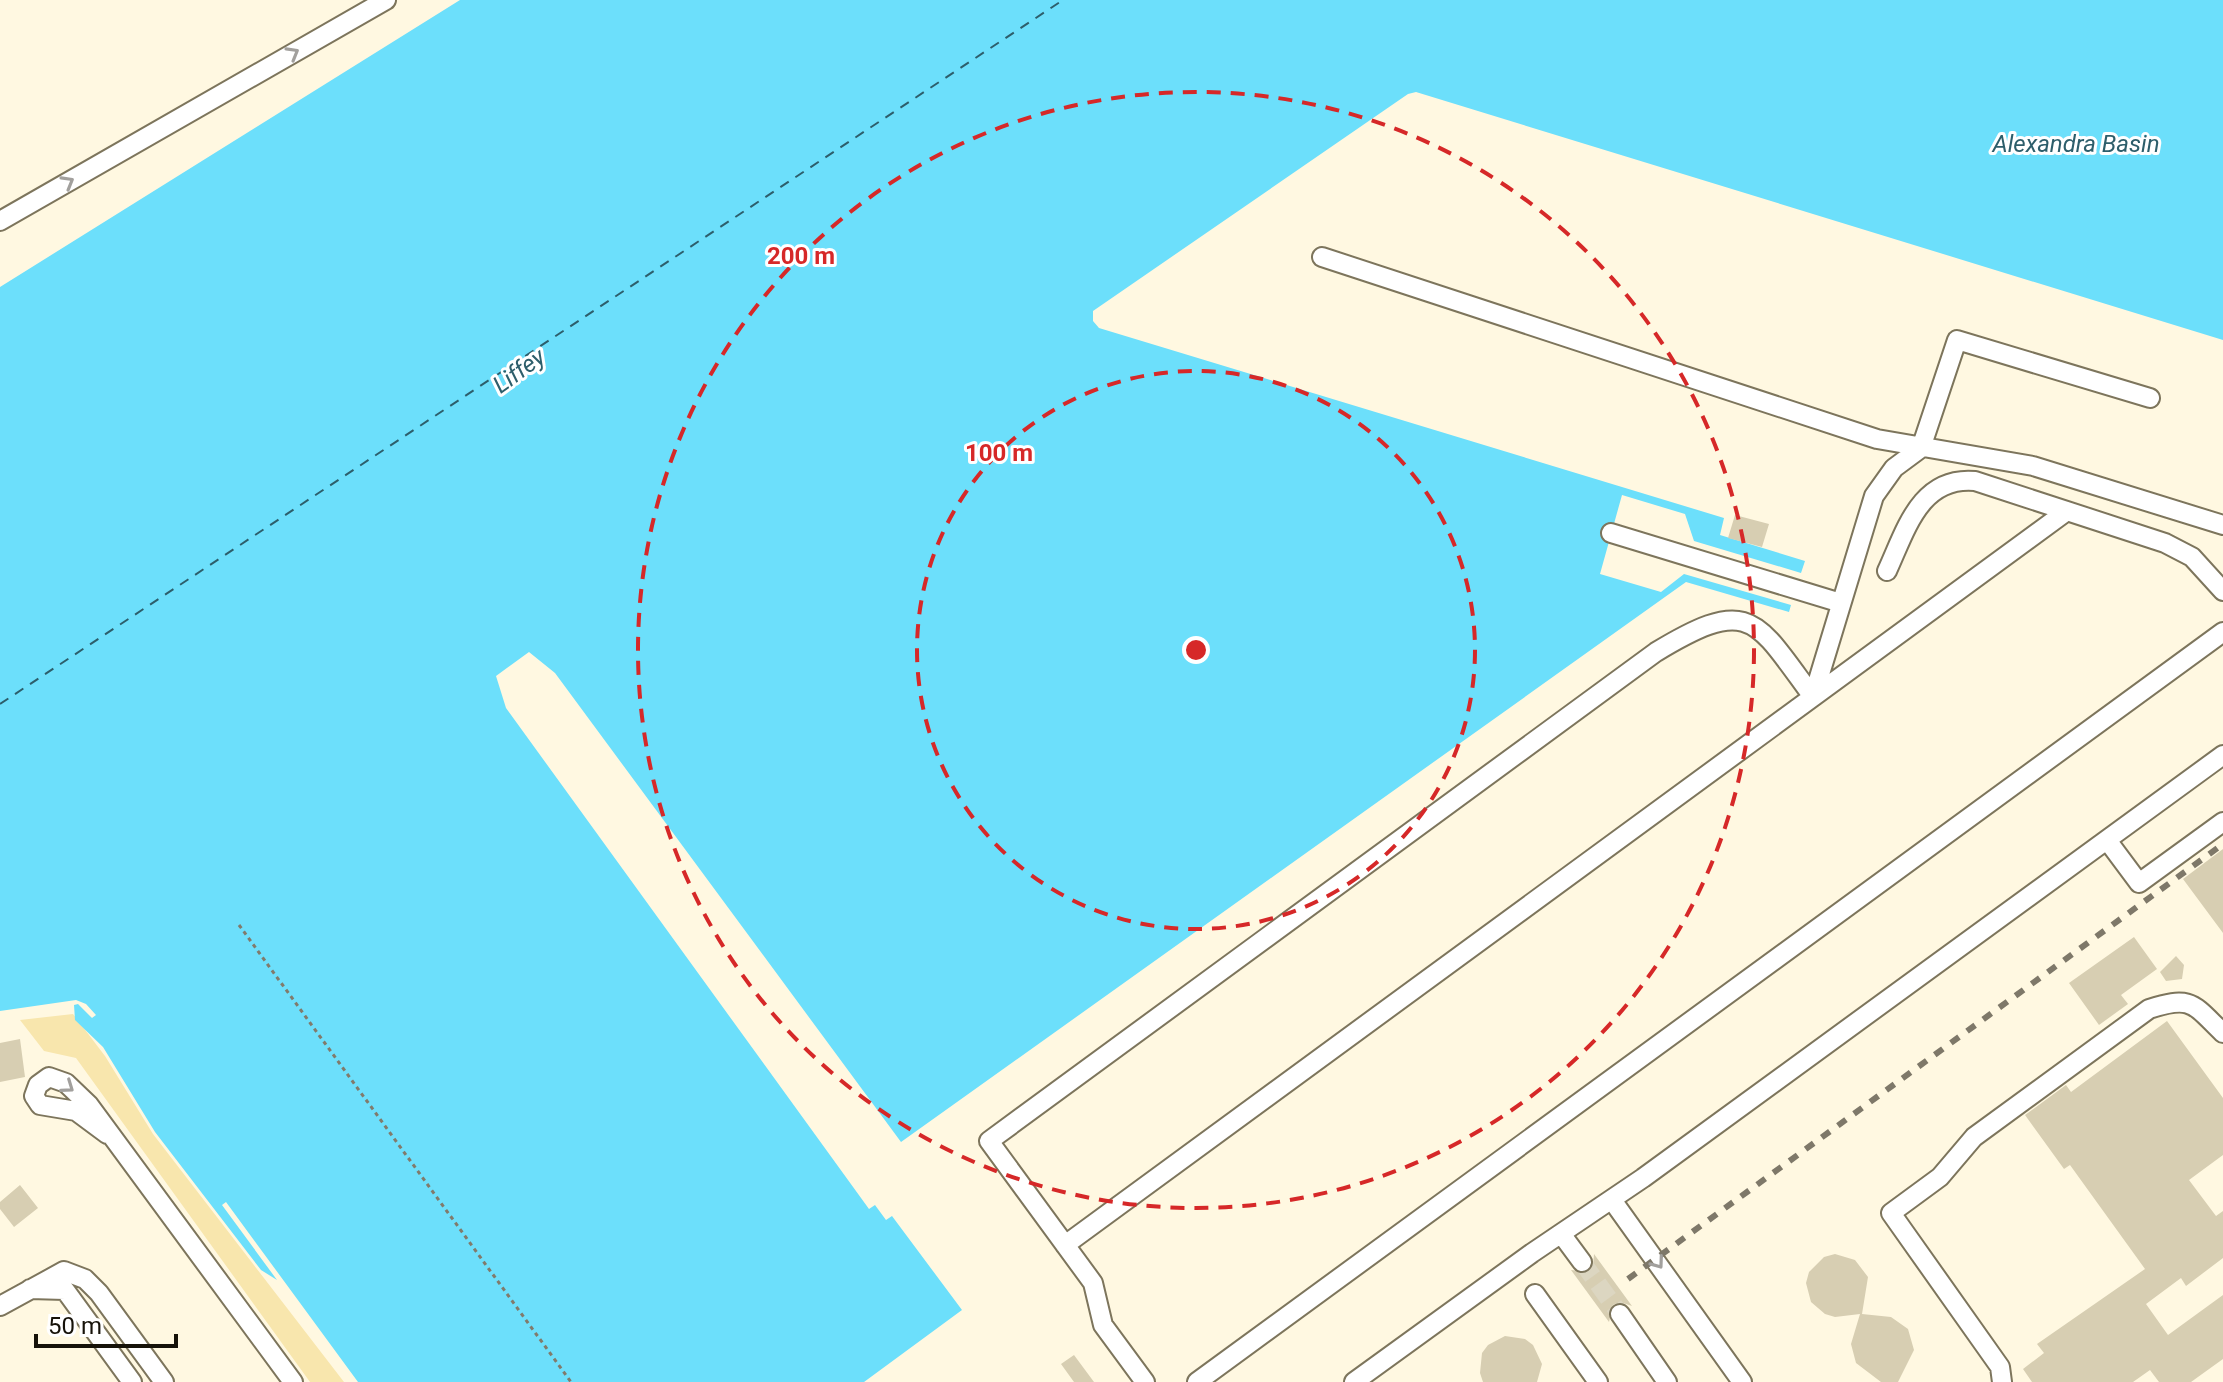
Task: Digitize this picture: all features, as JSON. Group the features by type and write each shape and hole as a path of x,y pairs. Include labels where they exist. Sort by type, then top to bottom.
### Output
{"street":[{"path":"0,221 386,0"},
{"path":"1322,257 1877,439 2033,466 2223,525"},
{"path":"1813,697 1874,496 1894,468 1921,448 1957,340 2150,398"},
{"path":"1887,571 1922,501 1948,482 1975,481 2165,543 2192,557 2223,591"},
{"path":"1065,1245 2067,511"},
{"path":"1611,533 1841,603"},
{"path":"1145,1382 1103,1325 1093,1283 989,1141 1656,652 1698,627 1721,619 1745,620 1765,631 1813,697"},
{"path":"1197,1382 2223,632"},
{"path":"1354,1382 1612,1200 2223,755"},
{"path":"2107,840 2139,883 2223,822"},
{"path":"2002,1382 2000,1367 1891,1213 1940,1177 1974,1137 2149,1009 2182,1001 2193,1003 2223,1033"},
{"path":"107,1134 293,1382"},
{"path":"1612,1200 1742,1382"},
{"path":"1562,1235 1582,1262"},
{"path":"0,1306 64,1271 85,1279 99,1293 164,1382"},
{"path":"30,1289 65,1290 132,1382"},
{"path":"1535,1294 1598,1382"},
{"path":"1620,1314 1667,1382"}],"path":[{"path":"239,925 571,1382"}],"shaded area":[{"path":"73,1014 105,1056 153,1134 344,1382 310,1382 76,1058 44,1051 20,1020"}],"water":[{"path":"460,0 2223,0 2223,340 1416,92 1408,94 1093,311 1093,321 1099,328 1724,518 1720,535 1805,561 1801,573 1694,541 1685,514 1622,495 1600,574 1661,592 1684,574 1791,605 1789,612 1686,582 901,1142 555,673 529,652 496,676 506,708 869,1209 875,1205 886,1220 892,1216 962,1310 864,1382 358,1382 226,1202 222,1205 277,1280 261,1270 155,1132 103,1047 75,1020 74,1005 78,1004 92,1018 96,1015 86,1004 76,1000 0,1011 0,287"}],"building":[{"path":"1735,515 1769,524 1762,547 1728,538"},
{"path":"2223,849 2223,933 2183,879"},
{"path":"2134,937 2157,969 2121,995 2128,1004 2099,1025 2069,983"},
{"path":"2176,956 2184,965 2182,979 2166,981 2160,972"},
{"path":"2167,1021 2223,1098 2223,1155 2189,1180 2216,1216 2223,1211 2223,1258 2186,1286 2181,1278 2146,1304 2168,1335 2223,1295 2223,1359 2191,1382 2159,1382 2150,1370 2133,1382 2032,1382 2023,1369 2044,1353 2037,1344 2145,1269 2070,1165 2064,1169 2025,1115 2066,1085 2071,1092"},
{"path":"20,1039 25,1077 0,1082 0,1043"},
{"path":"20,1185 38,1208 14,1227 0,1209 0,1202"},
{"path":"1594,1254 1632,1306 1620,1302 1613,1305 1609,1322 1571,1270 1588,1272 1593,1266"},
{"path":"1835,1254 1855,1260 1868,1277 1862,1314 1891,1317 1908,1329 1914,1350 1898,1382 1881,1382 1856,1363 1851,1344 1860,1314 1835,1317 1825,1314 1811,1302 1806,1283 1809,1272 1824,1257"},
{"path":"1505,1336 1525,1339 1533,1345 1542,1364 1537,1382 1483,1382 1480,1373 1482,1353 1488,1345"},
{"path":"1074,1355 1094,1382 1074,1382 1061,1364"}],"ferry route":[{"path":"0,704 1063,0"}],"tunnel":[{"path":"1582,1262 1620,1314"}],"railway":[{"path":"1628,1279 2223,844"}],"water label":[{"name":"Alexandra Basin","path":"2076,144"},
{"name":"Liffey","path":"519,371"}]}
